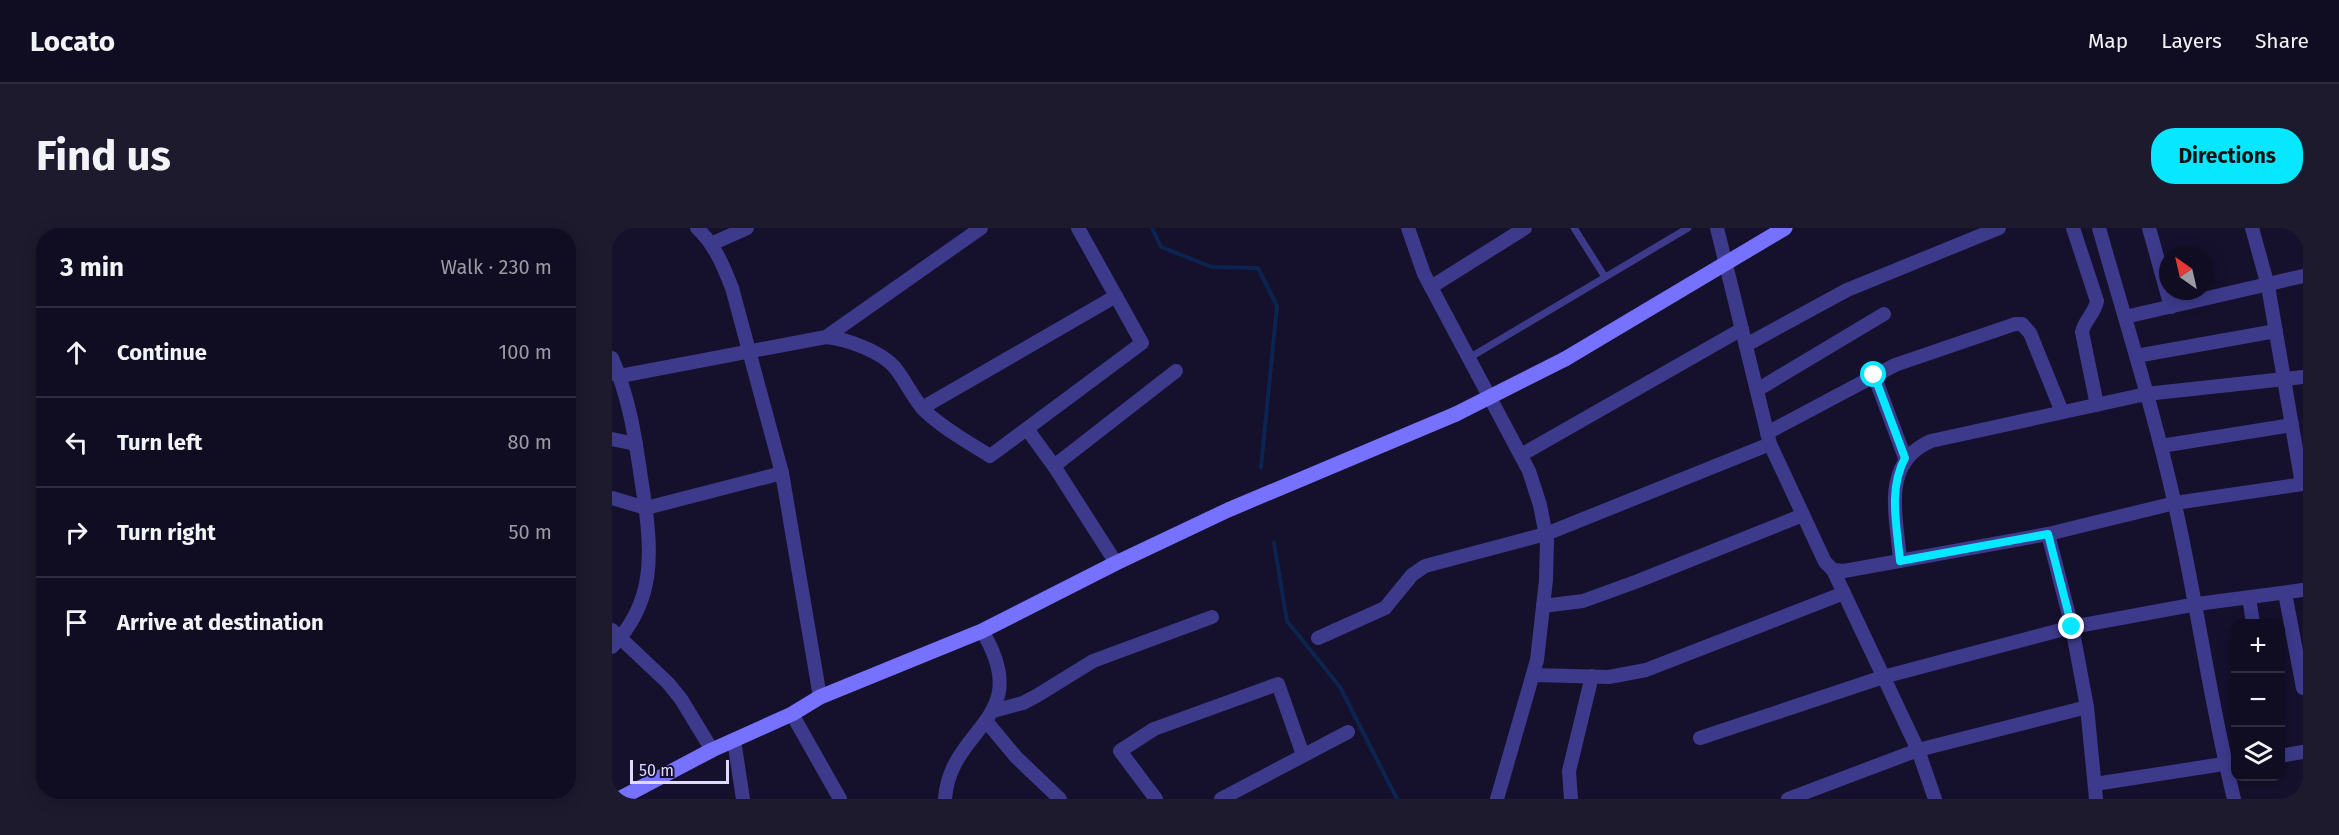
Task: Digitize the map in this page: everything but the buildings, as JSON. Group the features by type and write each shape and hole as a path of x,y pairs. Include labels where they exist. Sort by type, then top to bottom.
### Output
{"street":[{"path":"697,228 721,260 732,288 782,473 820,697"},
{"path":"711,244 747,228"},
{"path":"826,337 981,228"},
{"path":"616,375 826,337 842,338 859,345 894,367 922,408 942,426 990,456 1142,343 1078,228"},
{"path":"1408,228 1424,274 1521,454 1540,505 1548,541 1537,660 1497,799"},
{"path":"1431,287 1524,228"},
{"path":"1717,228 1769,438 1825,562 1833,570 1918,750 1935,799"},
{"path":"619,799 712,750 792,714 820,697 982,631 1116,563 1228,510 1456,414 1564,359 1785,228"},
{"path":"1746,345 1847,290 1999,228"},
{"path":"2073,228 2097,301 2082,332 2097,405"},
{"path":"2095,784 2231,763 2161,446 2099,228"},
{"path":"2149,228 2171,307"},
{"path":"1833,570 1844,571 2048,534 2175,503 2303,484 2268,286 2252,228"},
{"path":"2125,317 2268,286 2303,276"},
{"path":"922,408 1116,296"},
{"path":"1757,390 1884,314"},
{"path":"1318,638 1384,608 1412,574 1425,566 1546,534 1769,438 1874,375 1895,365 2015,324 2022,324 2030,333 2062,412"},
{"path":"1521,454 1742,329"},
{"path":"2136,356 2276,331"},
{"path":"612,358 633,420 646,508 647,579 638,609 615,638 658,671 681,699 712,750"},
{"path":"1054,466 1176,370"},
{"path":"1874,375 1905,458"},
{"path":"1900,561 1895,493 1899,470 1905,458 1917,447 1931,441 2146,394 2303,377"},
{"path":"2161,446 2292,425"},
{"path":"1027,429 1054,466 1116,563"},
{"path":"612,439 636,444"},
{"path":"612,498 646,508 782,473"},
{"path":"1543,606 1594,597 1803,515"},
{"path":"2048,534 2072,627 2087,707 2096,799"},
{"path":"1700,738 1883,677 2072,627 2197,604 2303,590"},
{"path":"1533,675 1609,677 1646,670 1844,593"},
{"path":"2284,593 2303,688"},
{"path":"2249,598 2252,619"},
{"path":"990,716 1038,695 1093,661 1212,617"},
{"path":"945,799 951,770 962,751 990,716 999,696 998,670 994,651 982,631"},
{"path":"1571,799 1569,771 1592,676"},
{"path":"1156,799 1120,752 1154,729 1278,684 1304,755"},
{"path":"1788,799 1918,750 2087,707"},
{"path":"792,714 840,799"},
{"path":"990,716 1016,757 1060,799"},
{"path":"1221,799 1348,732"},
{"path":"734,740 743,799"},
{"path":"2285,755 2303,752"},
{"path":"2233,781 2235,799"}],"lane":[{"path":"1574,228 1605,277"},
{"path":"1469,358 1688,228"}],"waterway":[{"path":"1152,228 1161,247 1212,267 1258,268 1277,306 1261,467"},
{"path":"1274,543 1287,621 1340,687 1397,799"}],"route":[{"path":"1874,375 1905,458 1899,470 1895,493 1900,561 2048,534 2072,627"}]}
